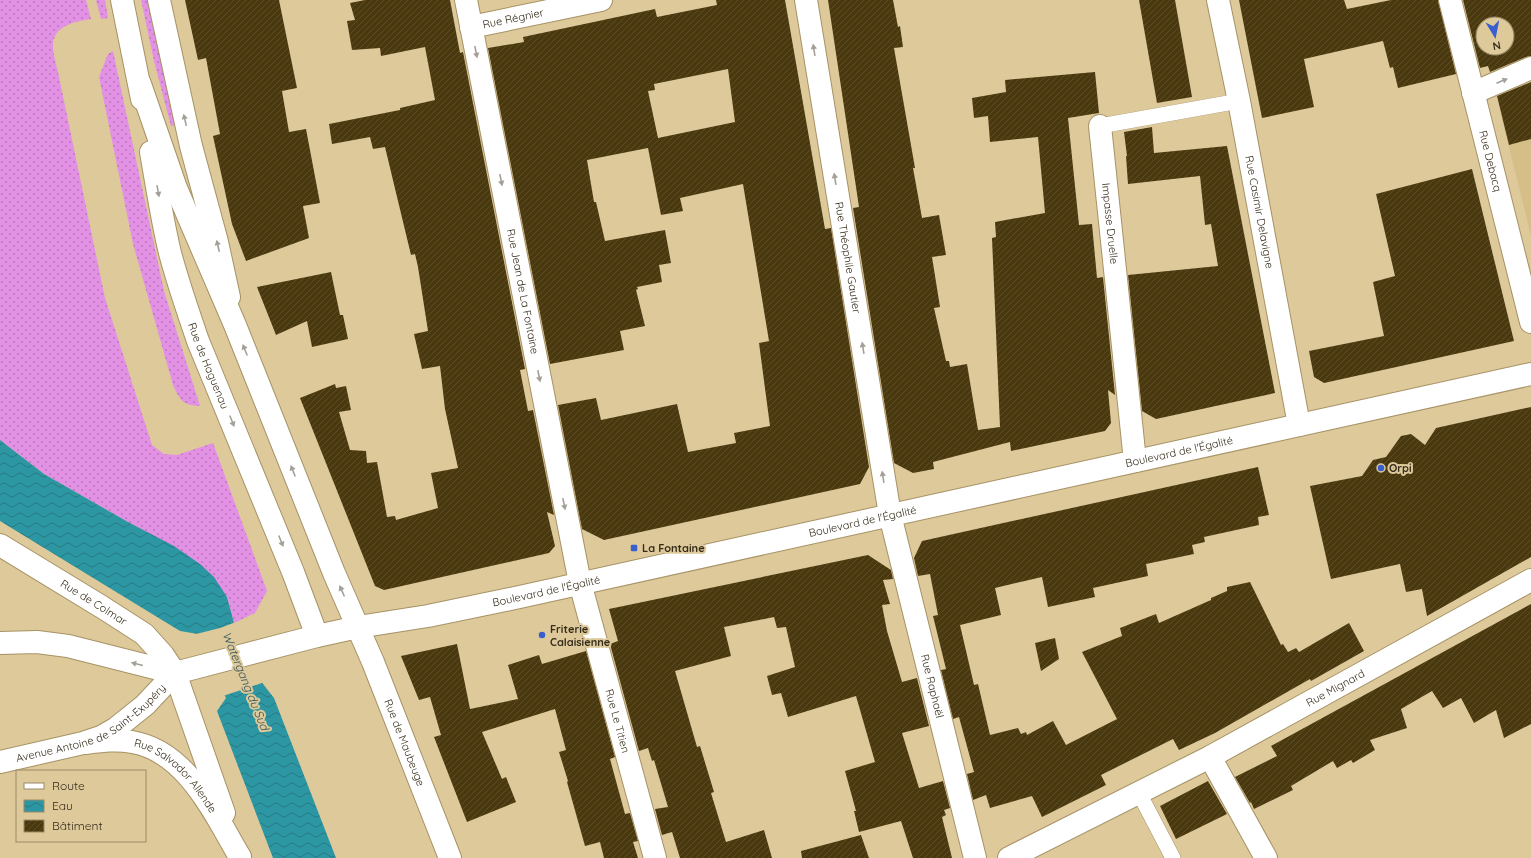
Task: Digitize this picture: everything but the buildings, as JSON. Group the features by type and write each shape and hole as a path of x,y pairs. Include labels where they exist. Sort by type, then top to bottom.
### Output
{"street":[{"name":"Rue de Haguenau","path":"122,0 140,84 164,224 177,279 198,341 293,572 317,636"},
{"name":"Rue de Haguenau","path":"159,0 189,140 217,242 235,325"},
{"name":"Rue Jean de La Fontaine","path":"466,0 580,584"},
{"name":"Rue Régnier","path":"471,27 601,0"},
{"name":"Rue Théophile Gautier","path":"806,0 890,515"},
{"name":"Rue Casimir Delavigne","path":"1218,0 1239,101 1298,425"},
{"name":"Rue Debacq","path":"1450,0 1531,322"},
{"path":"1473,93 1531,68"},
{"name":"Rue de Haguenau","path":"140,84 176,188 235,325 334,573 358,627"},
{"name":"Impasse Druelle","path":"1100,126 1135,461"},
{"name":"Boulevard de l'Égalité","path":"185,670 317,636 358,627 428,616 580,584 1531,374"},
{"name":"Rue Raphaël","path":"890,515 975,858"},
{"name":"Rue de Colmar","path":"0,545 144,634 163,656 185,670"},
{"name":"Rue Mignard","path":"1009,858 1040,851 1139,793 1210,757 1531,580"},
{"name":"Rue Le Titien","path":"580,584 655,858"},
{"name":"Rue de Maubeuge","path":"358,627 450,858"},
{"name":"Avenue Antoine de Saint-Exupéry","path":"0,643 37,642 68,646 185,670"},
{"name":"Avenue Antoine de Saint-Exupéry","path":"0,762 83,744 110,732 131,717 185,670"},
{"name":"Rue Salvador Allende","path":"185,670 239,858"},
{"name":"Rue Salvador Allende","path":"83,744 115,740 133,742 144,745 170,759 194,782 239,858"},
{"path":"1210,757 1266,858"}],"lane":[{"name":"Impasse Druelle","path":"1100,126 1239,101"},
{"path":"1139,793 1173,858"}],"shaded area":[{"path":"0,0 86,0 91,19 79,21 62,28 55,37 53,46 54,57 105,298 152,445 164,454 177,455 213,443 267,591 255,613 234,623 227,597 200,564 173,546 44,474 0,440"},
{"path":"96,0 105,0 108,18 101,19"},
{"path":"141,0 149,0 175,125 171,126 154,61"},
{"path":"113,51 164,291 200,406 182,401 173,385 133,244 99,77 108,54"},
{"path":"1531,92 1531,236 1502,119 1509,101"}],"water":[{"name":"Watergang du Sud","path":"0,440 44,474 128,522 174,546 200,564 214,577 227,597 234,623 263,684 274,698 336,858 273,858 217,711 226,698 213,673 198,634 180,631 0,521"}],"pier":[{"path":"236,622 265,682 223,696 212,674 197,636 192,635 220,628"}],"place":[{"name":"Orpi","path":"1381,468"},
{"name":"La Fontaine","path":"634,548"},
{"name":"Friterie Calaisienne","path":"542,635"}]}
